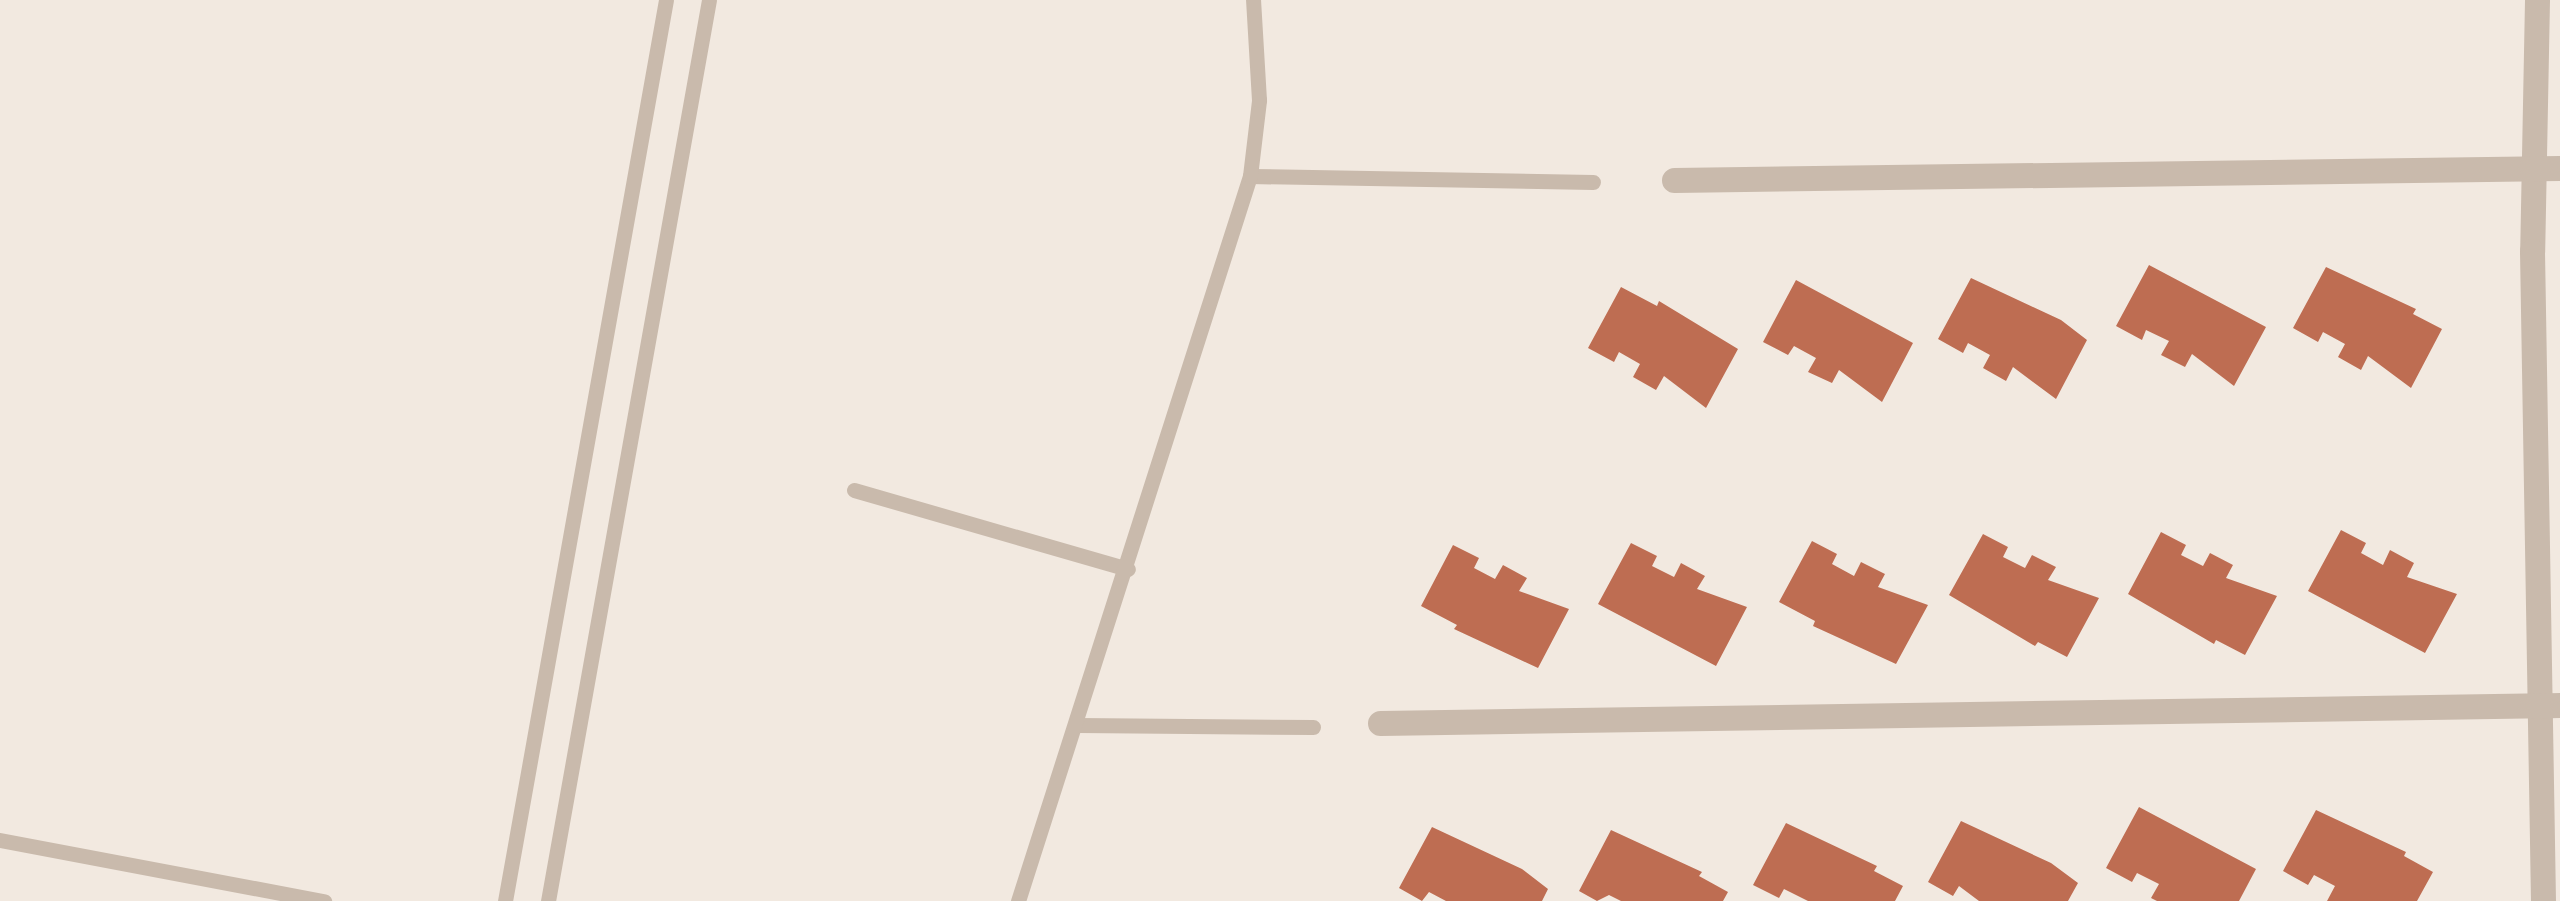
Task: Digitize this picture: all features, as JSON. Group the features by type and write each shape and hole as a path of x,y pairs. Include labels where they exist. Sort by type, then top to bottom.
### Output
{"street":[{"path":"2537,0 2534,169 2550,705 2543,901"},
{"path":"1674,180 2560,168"},
{"path":"1380,724 2550,705"}],"lane":[{"path":"505,901 666,0"},
{"path":"548,901 709,0"},
{"path":"1018,901 1128,569 1250,176 1258,100 1253,0"},
{"path":"1250,176 1592,182"},
{"path":"854,490 1128,569"},
{"path":"1078,725 1313,727"},
{"path":"0,840 324,901"}],"building":[{"path":"2149,265 2266,327 2234,386 2192,354 2185,367 2161,355 2169,341 2146,330 2142,340 2116,326"},
{"path":"2326,267 2416,309 2413,314 2442,329 2411,388 2368,356 2361,370 2338,357 2345,344 2323,332 2318,342 2293,328"},
{"path":"1971,278 2061,320 2087,340 2056,399 2013,367 2006,381 1983,368 1990,355 1968,343 1963,353 1938,339"},
{"path":"1796,280 1913,343 1882,402 1839,370 1832,383 1808,372 1816,358 1794,346 1788,355 1763,342"},
{"path":"1621,287 1657,306 1659,301 1738,349 1706,408 1664,376 1656,390 1633,377 1640,364 1619,352 1614,362 1588,348"},
{"path":"2341,530 2366,543 2361,553 2383,565 2390,550 2414,563 2407,577 2457,594 2425,653 2308,591"},
{"path":"2161,532 2186,545 2181,555 2203,566 2210,553 2233,565 2226,578 2277,596 2245,655 2216,640 2214,644 2128,594"},
{"path":"1983,534 2008,547 2003,557 2025,568 2032,555 2056,567 2048,580 2099,598 2067,657 2038,642 2035,646 1949,595"},
{"path":"1812,541 1837,554 1832,564 1854,576 1861,562 1885,574 1878,587 1928,605 1896,664 1813,626 1815,621 1779,602"},
{"path":"1631,543 1657,556 1652,566 1674,577 1681,563 1705,576 1697,589 1747,607 1716,666 1598,604"},
{"path":"1453,545 1479,558 1474,568 1495,579 1503,565 1527,578 1519,591 1569,609 1538,668 1454,629 1457,625 1421,606"},
{"path":"2139,807 2256,869 2239,901 2157,901 2151,898 2159,884 2137,873 2132,882 2106,868"},
{"path":"2316,810 2406,852 2404,856 2433,872 2417,901 2327,901 2335,886 2314,875 2308,885 2283,871"},
{"path":"1961,821 2051,863 2078,883 2068,901 1979,901 1959,886 1953,896 1928,882"},
{"path":"1786,823 1877,866 1874,871 1903,886 1895,901 1808,901 1784,889 1779,898 1753,885"},
{"path":"1432,827 1522,869 1548,889 1542,901 1446,901 1429,892 1422,901 1399,888"},
{"path":"1611,830 1702,872 1699,876 1728,892 1723,901 1621,901 1609,895 1597,901 1579,891"}]}
